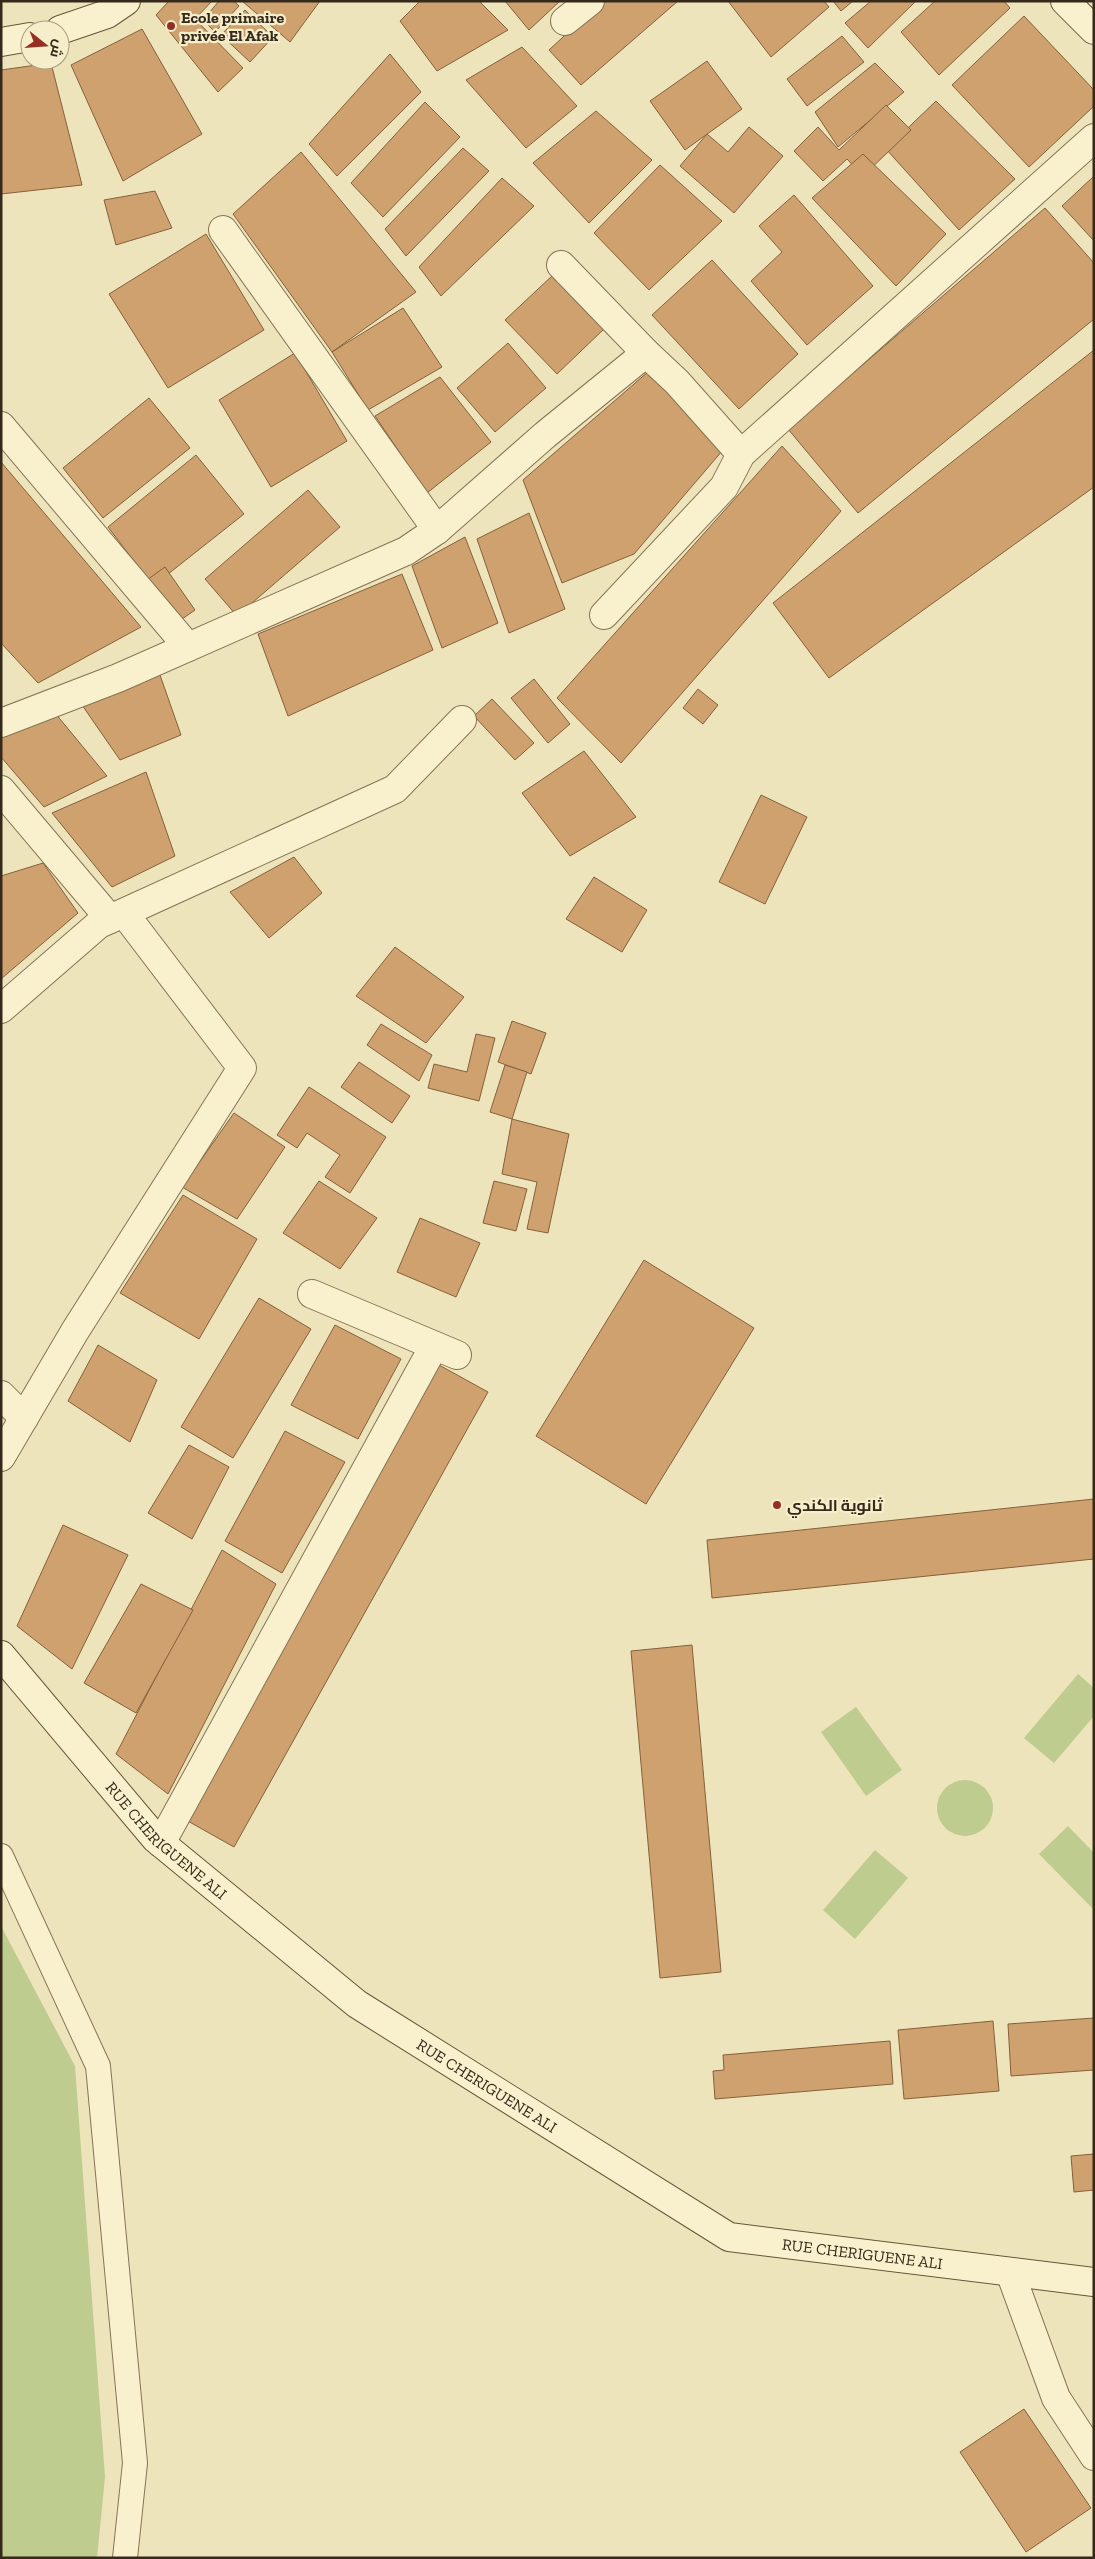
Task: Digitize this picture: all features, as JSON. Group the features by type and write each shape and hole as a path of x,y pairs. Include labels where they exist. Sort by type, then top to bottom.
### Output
{"street":[{"path":"70,27 107,14 126,1"},
{"path":"565,21 590,1"},
{"path":"1065,1 1094,30"},
{"path":"1,42 20,39"},
{"path":"604,615 724,487 741,454 1094,138"},
{"path":"224,230 437,530"},
{"path":"561,265 646,353 677,382 741,454"},
{"path":"1,723 118,678 406,551 437,530 544,435 646,353"},
{"path":"1,426 188,647"},
{"path":"1,1009 99,924 395,789 462,720"},
{"path":"1,790 117,916 242,1068 74,1331 1,1457"},
{"path":"161,1843 445,1351 312,1294"},
{"path":"1,1395 24,1418"},
{"name":"RUE CHERIGUENE ALI","path":"1,1654 161,1843 357,2004 729,2237 1094,2282"},
{"path":"1010,2272 1056,2398 1094,2456"}],"lane":[{"path":"1,1856 98,2066 134,2463 124,2558"}],"green space":[{"path":"1078,1674 1094,1688 1094,1716 1054,1763 1024,1738"},
{"path":"856,1707 902,1770 866,1796 821,1732"},
{"path":"965,1780 980,1785 988,1793 993,1808 988,1823 980,1831 965,1836 950,1831 942,1823 937,1808 942,1793 950,1785"},
{"path":"1068,1826 1094,1853 1094,1910 1039,1854"},
{"path":"875,1850 908,1878 855,1939 823,1910"},
{"path":"1,1926 75,2066 105,2477 97,2558 1,2558"}],"building":[{"path":"169,1 212,1 195,19 243,68 218,92 156,15"},
{"path":"219,1 234,1 239,6 215,32 203,20"},
{"path":"242,1 320,1 290,42"},
{"path":"420,1 479,1 508,30 437,71 400,21"},
{"path":"505,1 560,1 529,30"},
{"path":"602,1 678,1 581,85 549,50"},
{"path":"728,1 824,1 829,7 771,57"},
{"path":"833,1 853,1 841,11"},
{"path":"871,1 916,1 868,48 845,23"},
{"path":"935,1 1004,1 1010,8 939,75 901,32"},
{"path":"245,10 273,37 250,62 221,35"},
{"path":"1024,16 1094,90 1094,106 1029,167 952,85"},
{"path":"142,29 202,134 123,181 71,65"},
{"path":"842,36 864,62 807,106 787,79"},
{"path":"522,47 577,106 526,148 466,80"},
{"path":"390,54 421,92 337,176 309,144"},
{"path":"707,61 742,109 685,150 650,101"},
{"path":"875,63 904,92 838,147 815,112"},
{"path":"20,67 20,70 53,70 82,185 1,194 1,70"},
{"path":"936,101 1015,179 959,230 886,149"},
{"path":"425,102 460,137 383,217 351,183"},
{"path":"886,105 911,130 863,176 847,159 823,181 794,151 818,127 839,150"},
{"path":"596,111 652,160 589,223 533,163"},
{"path":"749,127 783,156 734,213 680,166 707,134 728,152"},
{"path":"463,148 489,171 406,256 385,229"},
{"path":"301,152 416,292 332,352 233,214"},
{"path":"863,154 946,234 896,286 812,198"},
{"path":"660,165 722,221 649,290 594,233"},
{"path":"1094,176 1094,241 1062,206"},
{"path":"502,178 534,206 441,296 419,267"},
{"path":"155,191 172,228 116,245 104,200"},
{"path":"794,195 873,286 807,345 751,281 782,252 759,226"},
{"path":"1045,208 1094,263 1094,319 858,513 788,429"},
{"path":"206,234 264,330 168,388 109,294"},
{"path":"712,260 798,354 739,409 652,315"},
{"path":"553,275 604,329 557,374 505,320"},
{"path":"403,308 442,367 368,410 332,352"},
{"path":"508,343 546,388 495,432 457,388"},
{"path":"1094,350 1094,487 829,678 773,603"},
{"path":"295,353 347,441 271,487 219,400"},
{"path":"649,371 723,450 634,554 562,583 523,480"},
{"path":"440,377 491,442 427,493 375,416"},
{"path":"149,398 190,448 103,518 63,468"},
{"path":"782,446 841,511 621,763 557,698"},
{"path":"196,455 244,514 153,586 108,527"},
{"path":"1,462 141,627 38,683 1,643"},
{"path":"308,490 340,527 237,616 205,579"},
{"path":"529,513 565,609 509,633 477,539"},
{"path":"465,537 498,623 442,648 412,566"},
{"path":"165,567 195,610 162,633 133,590"},
{"path":"402,574 433,650 288,716 258,634"},
{"path":"160,675 181,735 120,760 82,705"},
{"path":"534,679 570,724 548,743 511,698"},
{"path":"698,689 718,705 703,724 683,708"},
{"path":"492,699 534,743 515,760 474,716"},
{"path":"55,713 107,776 44,807 1,757 1,737"},
{"path":"584,751 636,817 570,856 522,793"},
{"path":"146,772 175,856 112,887 52,813"},
{"path":"761,795 807,817 765,904 719,882"},
{"path":"294,857 322,893 269,938 230,892"},
{"path":"43,863 78,913 1,979 1,876"},
{"path":"594,877 647,910 622,952 566,919"},
{"path":"395,947 464,997 426,1043 356,996"},
{"path":"512,1021 546,1033 531,1074 498,1062"},
{"path":"381,1024 432,1055 419,1081 367,1045"},
{"path":"476,1034 495,1038 479,1101 428,1088 434,1064 467,1072"},
{"path":"359,1062 410,1096 392,1123 341,1087"},
{"path":"505,1065 527,1072 512,1119 490,1112"},
{"path":"309,1087 386,1137 350,1193 325,1177 340,1155 307,1133 297,1148 277,1135"},
{"path":"234,1113 285,1147 237,1219 182,1187"},
{"path":"512,1119 569,1134 548,1233 527,1229 537,1182 502,1174"},
{"path":"319,1181 377,1218 340,1269 283,1233"},
{"path":"494,1181 527,1189 516,1231 483,1223"},
{"path":"183,1195 257,1239 199,1339 120,1293"},
{"path":"420,1218 480,1243 456,1297 397,1272"},
{"path":"644,1260 754,1328 646,1504 536,1436"},
{"path":"259,1298 311,1329 233,1458 181,1427"},
{"path":"335,1325 401,1359 358,1439 291,1405"},
{"path":"98,1345 157,1380 130,1442 68,1401"},
{"path":"439,1365 488,1392 234,1847 186,1820"},
{"path":"285,1431 345,1462 282,1573 225,1541"},
{"path":"189,1445 229,1467 192,1539 148,1513"},
{"path":"1094,1499 1094,1559 712,1598 707,1540"},
{"path":"63,1525 128,1555 72,1669 17,1626"},
{"path":"222,1550 276,1584 168,1794 116,1754"},
{"path":"141,1584 193,1610 136,1713 84,1683"},
{"path":"692,1645 721,1972 660,1978 631,1651"},
{"path":"1094,2018 1094,2070 1011,2076 1008,2024"},
{"path":"993,2021 999,2091 904,2099 898,2030"},
{"path":"890,2041 893,2084 715,2099 713,2071 724,2070 723,2055"},
{"path":"1094,2154 1094,2190 1074,2192 1071,2156"},
{"path":"1024,2409 1091,2508 1026,2552 960,2452"}],"place":[{"name":"Ecole primaire privée El Afak","path":"171,26"},
{"name":"ثانوية الكندي","path":"777,1505"}]}
